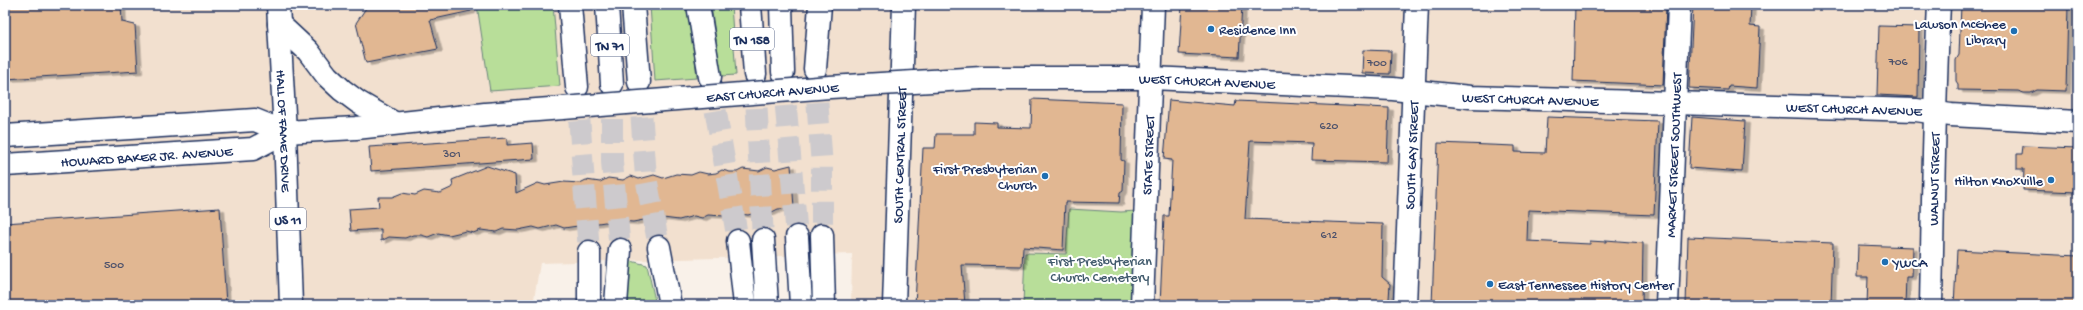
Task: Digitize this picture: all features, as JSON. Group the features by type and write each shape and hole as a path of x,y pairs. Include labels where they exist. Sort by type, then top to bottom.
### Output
{"main road":[{"path":"570,5 577,87"},
{"name":"TN 71","path":"607,5 612,84"},
{"name":"TN 71","path":"633,5 639,82"},
{"path":"698,5 710,77"},
{"name":"TN 158","path":"750,5 755,74"},
{"name":"TN 158","path":"781,5 783,72"},
{"path":"816,69 820,5"},
{"name":"SOUTH CENTRAL STREET","path":"894,305 904,5"},
{"name":"STATE STREET","path":"1142,305 1153,5"},
{"name":"SOUTH GAY STREET","path":"1405,305 1412,92 1417,5"},
{"name":"MARKET STREET SOUTHWEST","path":"1667,305 1678,5"},
{"name":"WALNUT STREET","path":"1931,305 1934,113 1939,5"},
{"path":"279,14 327,76 358,102 394,123"},
{"name":"HALL OF FAME DRIVE","path":"279,14 291,305"},
{"name":"WEST CHURCH AVENUE","path":"982,78 1151,78 1339,86 1470,97 1916,110 1934,113 2078,122"},
{"name":"EAST CHURCH AVENUE","path":"563,108 830,87 982,78"},
{"name":"HOWARD BAKER JR. AVENUE","path":"5,164 253,149 285,132 356,128 394,123 563,108"},
{"name":"HOWARD BAKER JR. AVENUE","path":"5,136 256,120 285,132"},
{"path":"822,235 824,305"},
{"path":"797,237 802,305"},
{"path":"763,240 767,305"},
{"path":"738,241 745,305"},
{"path":"659,247 670,305"},
{"path":"616,305 620,250"},
{"path":"589,252 590,305"}],"shaded area":[{"path":"5,5 2078,5 2078,305 851,305 852,254 540,263 533,305 5,305"}],"green space":[{"path":"477,5 553,5 560,86 490,91"},
{"path":"650,5 689,5 697,78 655,81"},
{"path":"711,5 731,5 736,75 721,76"},
{"name":"First Presbyterian Church Cemetery","path":"1069,209 1121,212 1137,211 1134,305 1023,305 1025,253 1066,254"},
{"path":"627,260 647,265 656,305 624,305"}],"building":[{"path":"5,5 121,5 122,22 135,25 138,71 5,79"},
{"path":"368,5 471,5 471,11 430,20 438,49 366,63 356,23"},
{"name":"Residence Inn","path":"1182,5 1242,5 1239,57 1179,54"},
{"path":"1575,5 1666,5 1663,85 1573,81"},
{"path":"1693,5 1751,5 1750,26 1760,27 1757,88 1729,86 1728,90 1689,88"},
{"name":"Lawson McGhee Library","path":"1961,5 2068,5 2066,91 2037,90 2031,93 2024,93 2018,91 1958,90 1958,84 1956,81 1956,60 1959,55"},
{"path":"1879,26 1919,27 1918,97 1877,95"},
{"path":"1363,50 1391,51 1390,74 1362,73"},
{"name":"First Presbyterian Church","path":"1032,99 1122,103 1121,160 1124,161 1123,191 1120,193 1119,203 1065,202 1063,250 1023,247 1022,266 962,265 965,305 915,305 923,148 935,148 936,134 974,134 974,122 997,123 997,127 1031,128"},
{"path":"1169,100 1235,106 1236,101 1389,108 1387,162 1311,160 1312,143 1250,141 1245,219 1383,224 1382,277 1390,284 1389,299 1383,305 1160,305 1164,216 1169,216 1172,160 1164,159"},
{"path":"1547,117 1658,121 1654,215 1528,210 1527,241 1590,244 1590,241 1606,242 1606,240 1643,243 1642,305 1432,305 1438,143 1515,146 1515,152 1545,153"},
{"path":"1692,117 1745,121 1742,172 1689,168"},
{"path":"507,138 507,145 533,143 534,159 371,171 369,147"},
{"name":"Hilton Knoxville","path":"2023,146 2078,148 2078,192 2023,190 2024,169 2017,169 2017,154 2022,154"},
{"path":"791,165 794,208 778,209 770,213 762,211 748,215 733,213 724,216 708,215 702,218 694,216 679,220 663,218 657,221 649,219 633,222 619,221 612,224 605,222 564,228 556,225 540,229 533,227 518,230 503,229 496,232 481,230 473,233 466,231 449,235 438,233 428,237 413,235 405,238 389,237 381,241 381,229 351,231 349,209 379,207 378,197 392,197 402,193 415,195 424,191 440,193 453,187 452,180 487,166 515,175 516,193 538,183 545,185 564,182 580,183 586,180 600,182 608,178 623,180 631,176 639,179 654,175 663,178 676,174 691,175 699,172 708,174 716,173 722,170 730,172 737,172 743,169 759,171 767,167 775,169"},
{"path":"220,208 226,305 5,305 5,223"},
{"path":"1688,237 1833,243 1831,305 1686,305"},
{"name":"YWCA","path":"1858,245 1913,247 1912,277 1906,277 1905,305 1867,305 1868,277 1857,277"},
{"path":"1957,250 2078,256 2078,305 1954,305"}],"tunnel":[{"path":"815,69 822,167 822,235"},
{"path":"783,73 797,237"},
{"path":"755,75 763,240"},
{"path":"710,78 738,241"},
{"path":"639,84 646,177 659,247"},
{"path":"612,86 612,162 620,250"},
{"path":"577,88 589,252"}],"place":[{"name":"Residence Inn","path":"1211,29"},
{"name":"Lawson McGhee Library","path":"2014,31"},
{"name":"First Presbyterian Church","path":"1045,176"},
{"name":"Hilton Knoxville","path":"2051,180"},
{"name":"YWCA","path":"1885,262"},
{"name":"East Tennessee History Center","path":"1490,284"}]}
